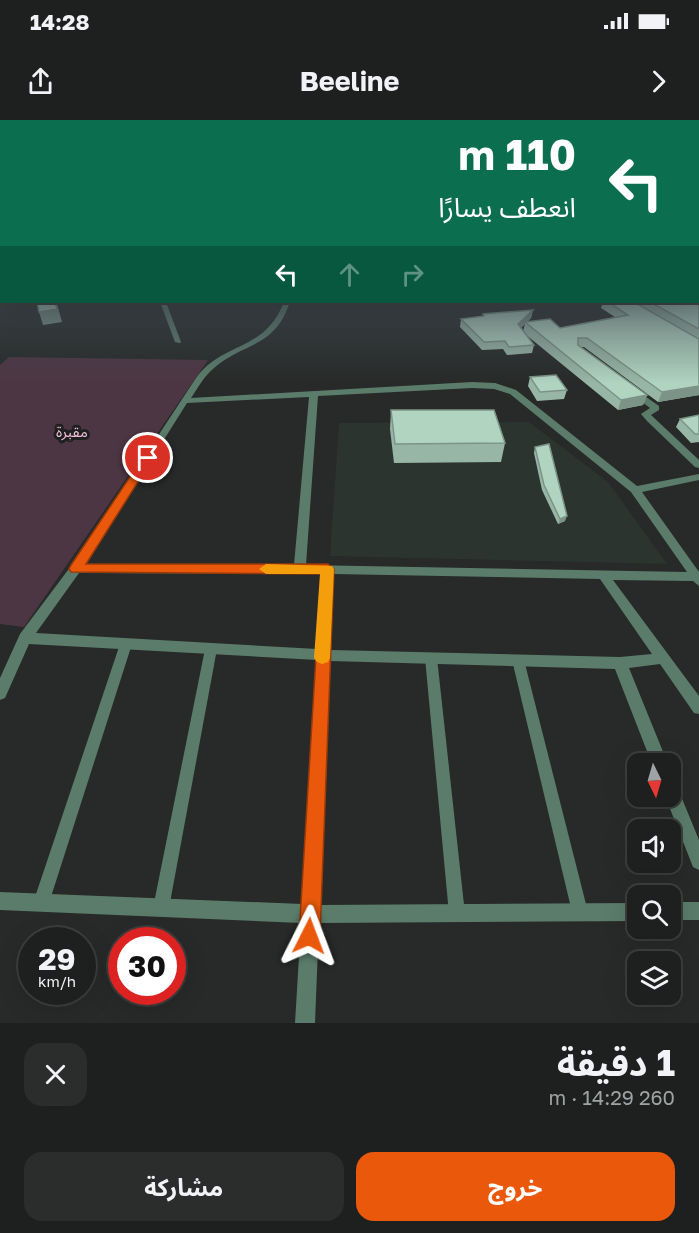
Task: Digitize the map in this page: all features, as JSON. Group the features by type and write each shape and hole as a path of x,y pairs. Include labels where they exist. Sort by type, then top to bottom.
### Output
{"street":[{"path":"0,694 25,638 76,569 184,401 214,363 271,333 287,303"},
{"path":"623,383 656,408 646,414 699,465"},
{"path":"184,401 472,385 495,386 513,392 635,490 698,579"},
{"path":"300,568 315,394"},
{"path":"635,490 699,477"},
{"path":"76,569 300,568 698,579"},
{"path":"305,1023 328,569"},
{"path":"604,576 699,708"},
{"path":"25,638 322,655 620,663 663,658"},
{"path":"620,663 656,753"},
{"path":"677,807 699,861"},
{"path":"0,901 311,914 627,912"},
{"path":"681,911 699,911"}],"lane":[{"path":"164,303 178,342"},
{"path":"41,903 126,644"},
{"path":"161,908 211,649"},
{"path":"431,658 457,914"},
{"path":"518,660 580,912"}],"shaded area":[{"path":"529,422 608,482 667,564 330,556 339,423"}],"green space":[{"name":"مقبرة","path":"9,357 208,360 24,627 0,624 0,365"}],"building":[{"path":"37,303 55,303 57,309 39,312"},
{"path":"610,303 636,303 699,339 699,386 662,392 587,338 578,338 578,345 647,395 621,400 525,322 550,319 560,328 628,315"},
{"path":"652,303 699,303 699,329"},
{"path":"533,310 518,324 534,345 509,347 505,341 484,342 461,319 484,316 483,314"},
{"path":"556,375 567,390 540,392 530,377"},
{"path":"391,410 494,410 505,443 395,444"},
{"path":"699,415 699,434 695,434 680,419"},
{"path":"549,444 567,516 560,519 544,485 535,447"}],"slow traffic":[{"path":"266,569 328,569 322,658"}],"route":[{"path":"148,458 76,569 328,569 309,936"}]}
